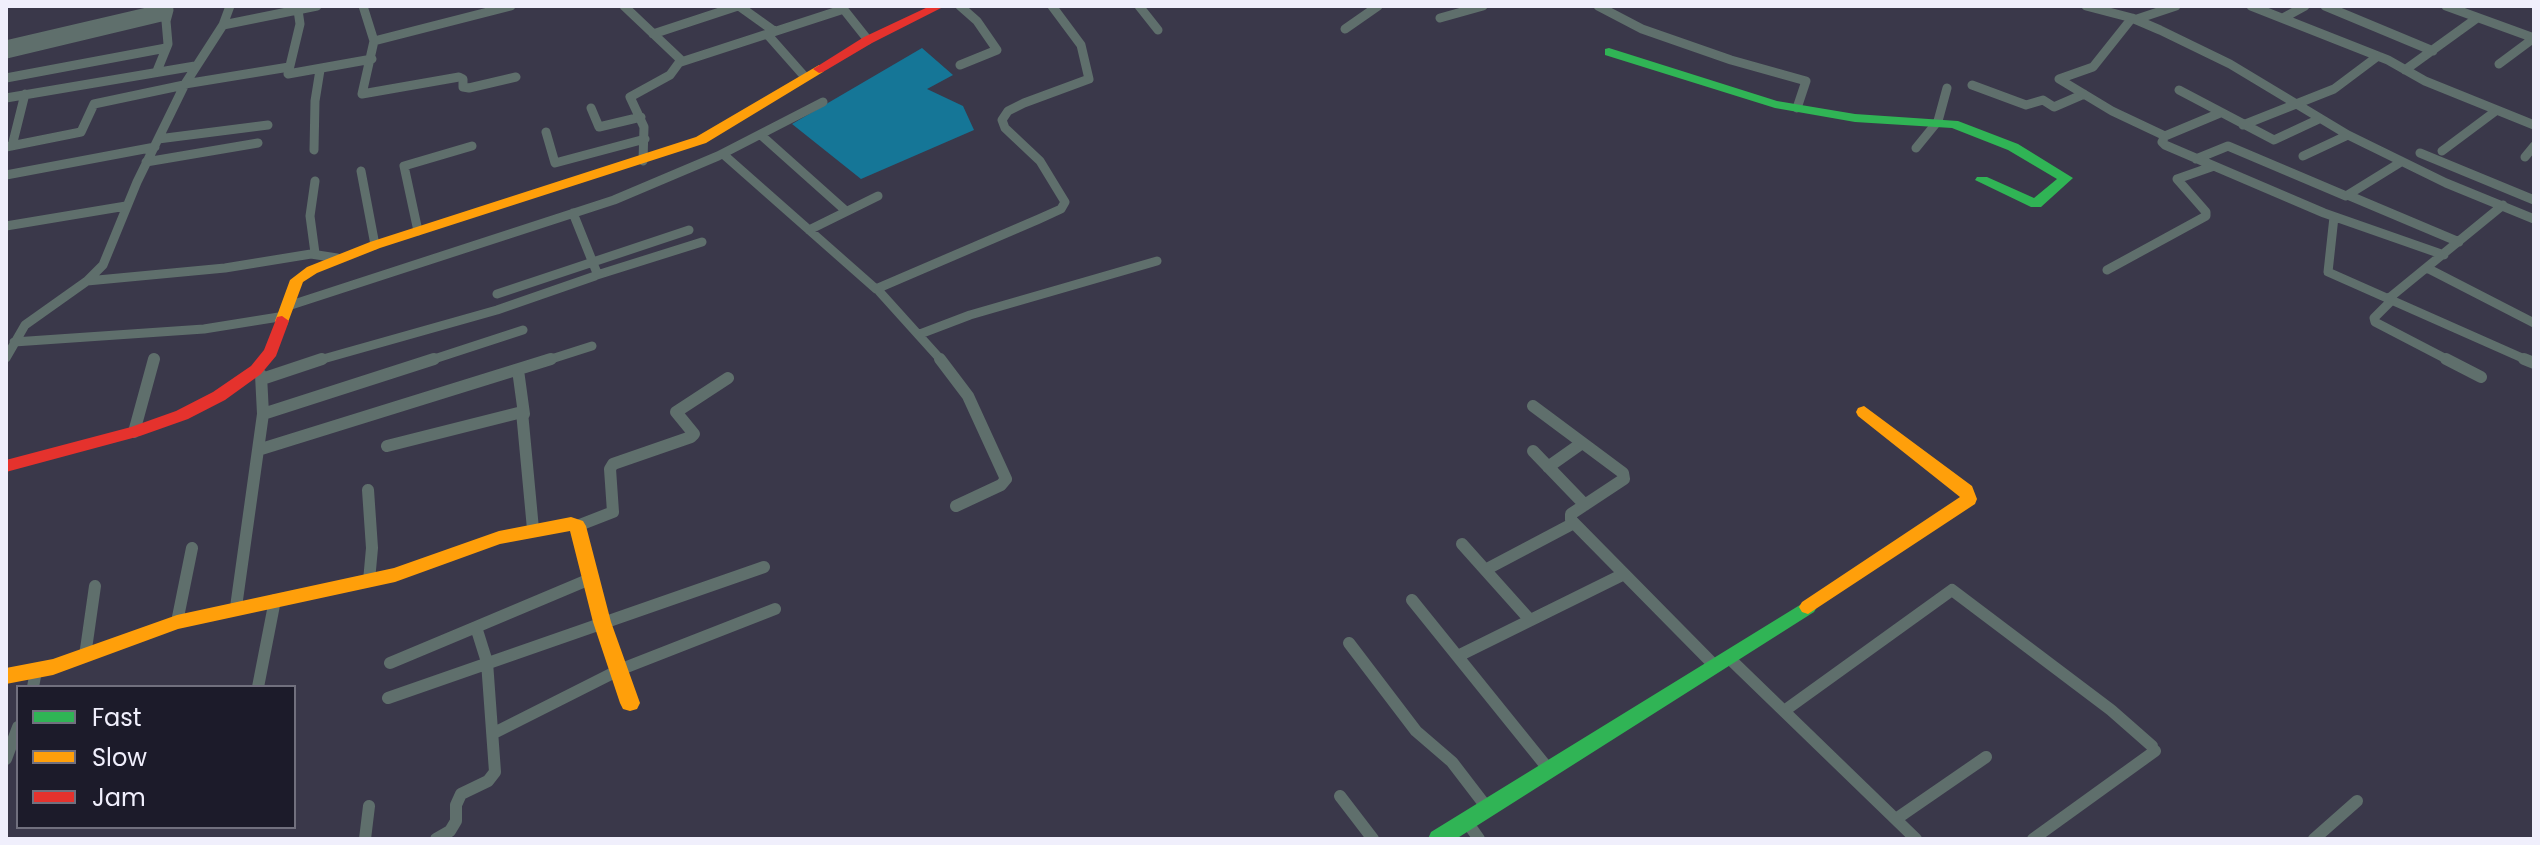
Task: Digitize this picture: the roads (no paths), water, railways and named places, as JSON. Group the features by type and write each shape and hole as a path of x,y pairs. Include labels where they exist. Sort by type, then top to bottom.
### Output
{"street":[{"path":"6,358 14,342 39,313 87,281 103,265 146,162 195,66 223,25 230,6"},
{"path":"223,25 317,6"},
{"path":"363,6 374,41 363,95 459,77 463,79 463,87 469,88 516,77"},
{"path":"374,41 511,6"},
{"path":"624,6 681,62"},
{"path":"653,34 739,6 770,32 805,77"},
{"path":"236,607 263,414 260,373 275,345 300,277 337,258 375,245 701,140 868,40 939,6"},
{"path":"960,6 977,21 997,50 960,65"},
{"path":"878,290 1065,206 1040,161 1005,128 1002,120 1008,111 1024,103 1089,79 1081,45 1052,6"},
{"path":"1139,6 1158,30"},
{"path":"1345,29 1378,6"},
{"path":"1440,18 1483,6"},
{"path":"1598,6 1642,29 1731,60 1806,81 1797,108"},
{"path":"2086,6 2134,19 2230,64 2348,135 2461,190 2534,219"},
{"path":"2165,136 2059,78 2093,67 2134,19 2176,6"},
{"path":"2251,6 2378,56 2534,125"},
{"path":"2283,18 2305,6"},
{"path":"2325,6 2433,51"},
{"path":"2446,6 2534,38 2499,64"},
{"path":"643,161 645,139 641,117 630,96 670,75 681,62 843,7 868,40"},
{"path":"6,45 169,9"},
{"path":"157,71 166,48 169,9"},
{"path":"6,54 169,9"},
{"path":"298,10 300,24 287,73 291,75 372,59"},
{"path":"2405,70 2477,18"},
{"path":"6,78 166,48"},
{"path":"1609,52 1737,94 1797,108 1873,120 1938,121 2002,142 2066,178 2038,204 1982,180"},
{"path":"2243,125 2297,105 2348,81 2378,56"},
{"path":"6,98 195,66"},
{"path":"25,94 9,147 81,132 94,104 289,67"},
{"path":"314,150 315,101 320,70"},
{"path":"1972,85 2026,105 2043,100 2054,107 2084,94"},
{"path":"1916,148 1938,121 1947,88"},
{"path":"2179,90 2276,141 2319,119"},
{"path":"14,342 204,329 286,311 471,244 573,213 721,155 823,102"},
{"path":"591,108 599,127 641,117"},
{"path":"2442,151 2497,110"},
{"path":"2165,136 2220,113"},
{"path":"6,175 156,143 268,125"},
{"path":"546,132 555,163 645,139"},
{"path":"2303,156 2348,135"},
{"path":"762,136 846,211"},
{"path":"2165,136 2163,144 2196,159 2334,217 2444,255"},
{"path":"701,140 878,290 920,334 968,396 1006,479 1001,485 956,506"},
{"path":"146,162 258,143"},
{"path":"418,231 404,166 472,146"},
{"path":"2196,159 2228,146 2459,242"},
{"path":"2525,157 2534,146"},
{"path":"2420,153 2534,200"},
{"path":"2350,196 2401,162"},
{"path":"2107,270 2206,216 2206,212 2177,179 2214,166"},
{"path":"2257,185 2276,166"},
{"path":"361,171 375,245"},
{"path":"315,181 310,216 315,253"},
{"path":"809,230 878,196"},
{"path":"2481,377 2377,324 2374,318 2389,300 2503,205"},
{"path":"6,226 126,206"},
{"path":"573,213 597,275"},
{"path":"2334,217 2328,272 2534,363"},
{"path":"497,294 689,230"},
{"path":"6,466 134,432 199,407 260,373 497,310 702,242"},
{"path":"87,281 225,268 315,253 337,258"},
{"path":"920,334 970,315 1157,261"},
{"path":"2427,268 2534,323"},
{"path":"263,414 523,330"},
{"path":"258,450 592,346"},
{"path":"134,432 154,358"},
{"path":"518,370 533,529"},
{"path":"6,676 34,679 85,656 177,622 369,581 533,529 577,526 613,512 610,469 613,464 691,437 694,434 676,414 677,410 728,378"},
{"path":"1533,406 1624,477 1570,517 1574,523 1624,574 1721,661 1784,711 1916,839"},
{"path":"387,446 518,411 524,414"},
{"path":"1438,839 1816,602 1970,497 1966,490 1864,412"},
{"path":"1548,467 1582,443"},
{"path":"1533,451 1585,505"},
{"path":"368,490 372,548 369,581"},
{"path":"1485,570 1574,523"},
{"path":"577,526 602,622 630,703"},
{"path":"1462,544 1530,620"},
{"path":"177,622 192,548"},
{"path":"388,698 764,567"},
{"path":"1458,656 1624,574"},
{"path":"390,663 590,579"},
{"path":"85,656 95,586"},
{"path":"1784,711 1952,590 2130,725 2153,749 2033,839"},
{"path":"258,685 275,600"},
{"path":"1412,600 1550,771"},
{"path":"494,733 619,670 775,609"},
{"path":"436,839 450,831 456,821 456,805 461,794 493,777 494,733 487,662 476,627"},
{"path":"1349,643 1416,731 1452,762 1488,809"},
{"path":"6,759 16,732"},
{"path":"1896,819 1986,757"},
{"path":"1340,796 1373,839"},
{"path":"2314,839 2357,801"},
{"path":"365,839 369,806"},
{"path":"1467,822 1479,839"}],"water":[{"path":"922,48 953,75 927,89 963,106 974,130 861,179 792,124"}]}
